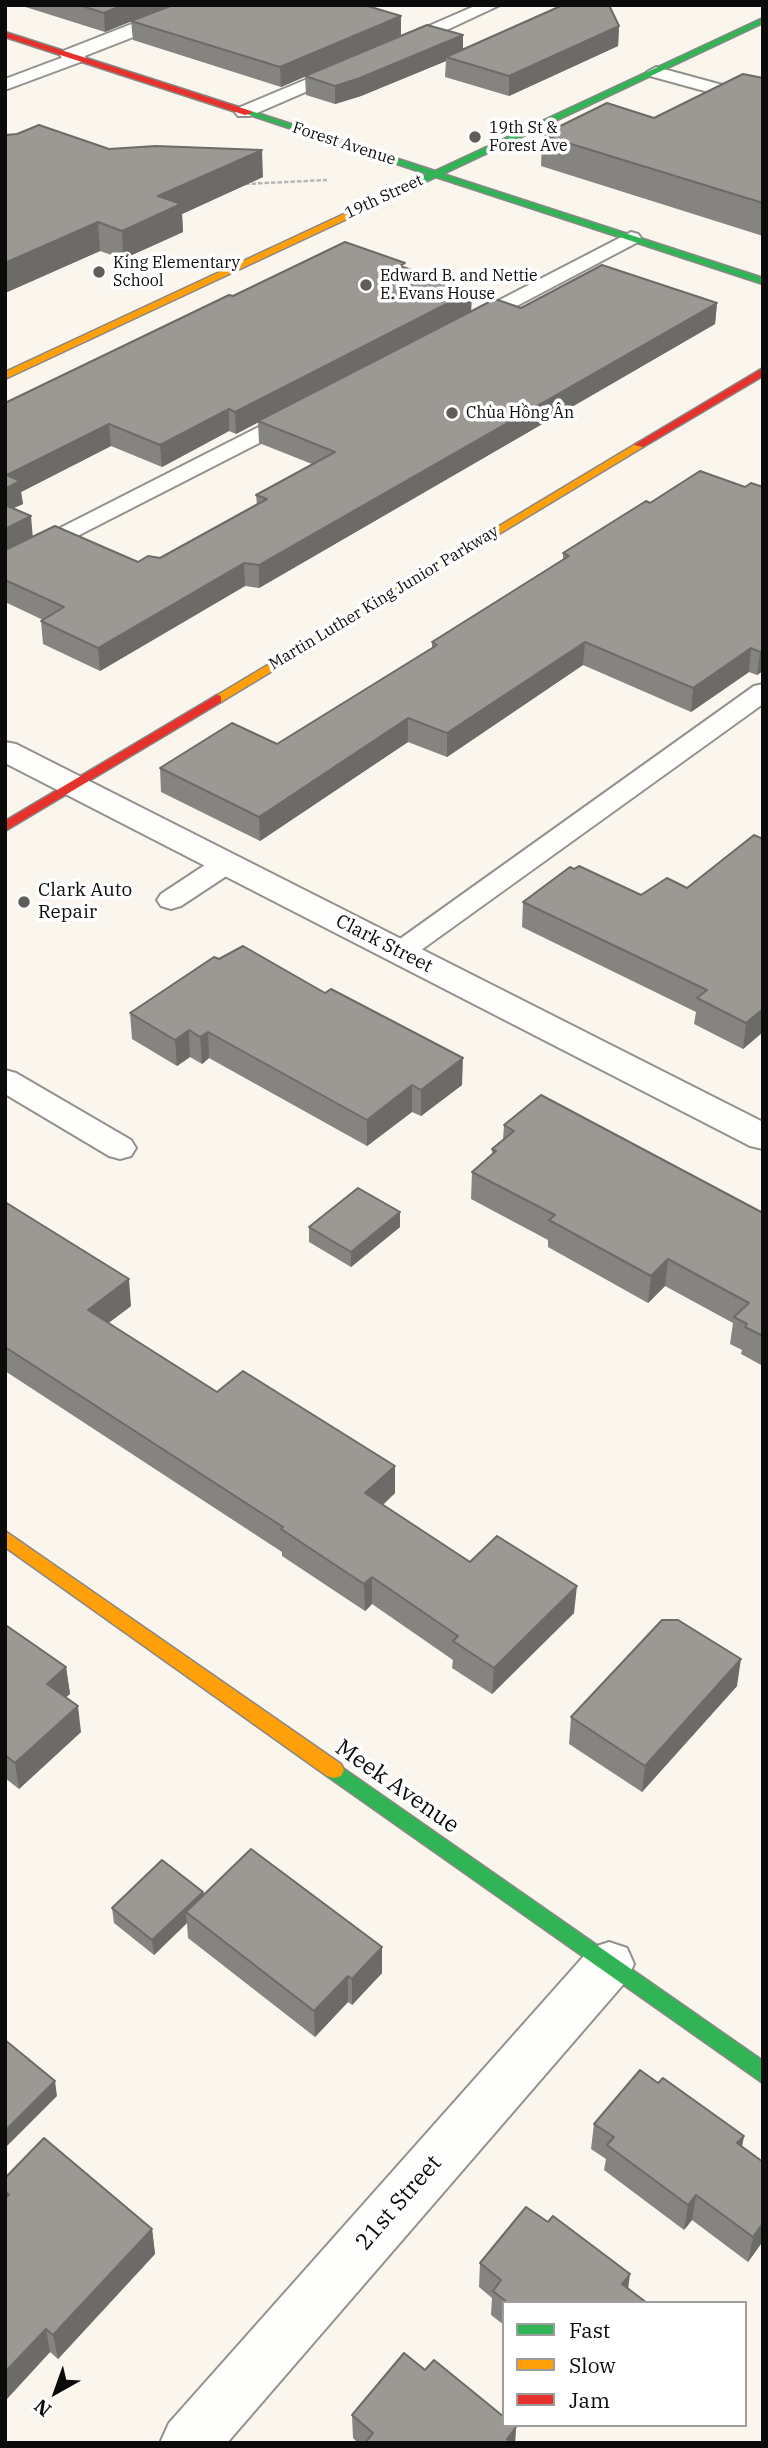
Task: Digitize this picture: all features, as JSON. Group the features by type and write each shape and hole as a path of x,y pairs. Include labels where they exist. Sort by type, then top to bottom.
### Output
{"main road":[{"name":"19th Street","path":"5,376 763,20"},
{"name":"Forest Avenue","path":"5,34 763,281"},
{"name":"Martin Luther King Junior Parkway","path":"5,827 763,371"},
{"name":"Meek Avenue","path":"5,1538 763,2073"}],"street":[{"path":"74,56 198,5"},
{"name":"Clark Street","path":"5,751 763,1137"},
{"name":"21st Street","path":"188,2443 609,1964"}],"lane":[{"path":"387,51 492,5"},
{"path":"7,83 74,56"},
{"path":"244,112 363,61"},
{"path":"656,72 763,102"},
{"path":"696,100 718,89"},
{"path":"444,337 631,238"},
{"path":"5,566 312,407"},
{"path":"400,952 763,692"},
{"path":"171,900 227,863"},
{"path":"5,1080 120,1148"}],"path":[{"path":"237,181 245,184 327,180"}],"building":[{"path":"79,5 123,5 104,13"},
{"path":"173,5 364,5 401,16 280,67 131,21"},
{"path":"563,5 609,5 619,26 509,76 446,57"},
{"path":"427,25 463,35 335,86 305,76"},
{"path":"743,74 763,78 763,203 542,135 607,103 654,118"},
{"name":"King Elementary School","path":"39,125 109,149 156,146 262,150 158,196 181,204 122,231 98,222 5,263 5,135 17,134"},
{"path":"345,242 405,263 400,266 472,291 235,412 229,409 160,445 109,424 7,475 20,481 5,489 5,403"},
{"path":"602,265 717,303 259,565 244,563 98,648 41,621 64,607 5,580 5,550 55,526 138,562 148,556 160,558 267,499 256,495 335,452 258,421 495,299 521,308"},
{"path":"700,471 745,487 751,483 763,487 763,650 760,652 751,648 693,688 585,642 447,733 408,718 259,817 160,768 232,723 277,744 437,645 432,642 569,556 563,553"},
{"path":"5,505 31,516 5,529"},
{"path":"754,835 763,839 763,1009 746,1023 697,998 707,990 523,902 570,867 574,869 579,866 641,895 667,878 687,888"},
{"path":"243,946 325,993 331,989 463,1058 421,1090 412,1085 367,1120 208,1032 200,1037 189,1030 175,1040 130,1013 214,957 219,959"},
{"path":"541,1095 763,1213 763,1336 745,1327 747,1324 734,1317 749,1303 668,1259 651,1276 549,1220 555,1215 472,1172 496,1151 492,1149 514,1131 504,1125"},
{"path":"358,1188 400,1212 351,1252 309,1227"},
{"path":"5,1202 129,1279 88,1310 217,1392 243,1371 395,1466 365,1493 470,1562 497,1536 577,1586 494,1668 453,1641 458,1636 372,1577 364,1584 281,1529 283,1527 5,1347"},
{"path":"662,1620 678,1620 741,1659 645,1766 571,1717"},
{"path":"7,1626 66,1667 47,1684 78,1706 15,1763 5,1755"},
{"path":"251,1849 382,1947 352,1979 348,1976 314,2011 186,1912"},
{"path":"162,1860 203,1892 152,1940 112,1908"},
{"path":"5,2040 55,2081 5,2131"},
{"path":"640,2070 658,2083 663,2078 744,2136 737,2143 763,2162 763,2223 753,2237 696,2195 688,2205 607,2145 614,2137 594,2124"},
{"path":"44,2138 152,2229 53,2335 46,2329 5,2372 5,2198 9,2195 5,2191 5,2178"},
{"path":"526,2207 548,2222 553,2216 630,2274 622,2284 644,2301 506,2301 493,2291 501,2280 480,2263"},
{"path":"404,2353 425,2370 434,2360 502,2415 502,2427 516,2427 507,2439 512,2443 366,2443 373,2433 352,2415"}],"traffic: fast":[{"path":"376,202 763,20"},
{"path":"248,113 763,281"},
{"path":"334,1770 763,2073"}],"traffic: slow":[{"path":"5,376 376,202"},
{"path":"217,699 639,445"},
{"path":"5,1538 334,1770"}],"traffic: jam":[{"path":"5,34 248,113"},
{"path":"639,445 763,371"},
{"path":"5,827 217,699"}],"place":[{"name":"19th St & Forest Ave","path":"475,137"},
{"name":"King Elementary School","path":"99,272"},
{"name":"Edward B. and Nettie E. Evans House","path":"366,285"},
{"name":"Chùa Hồng Ân","path":"452,413"},
{"name":"Clark Auto Repair","path":"24,902"}]}
